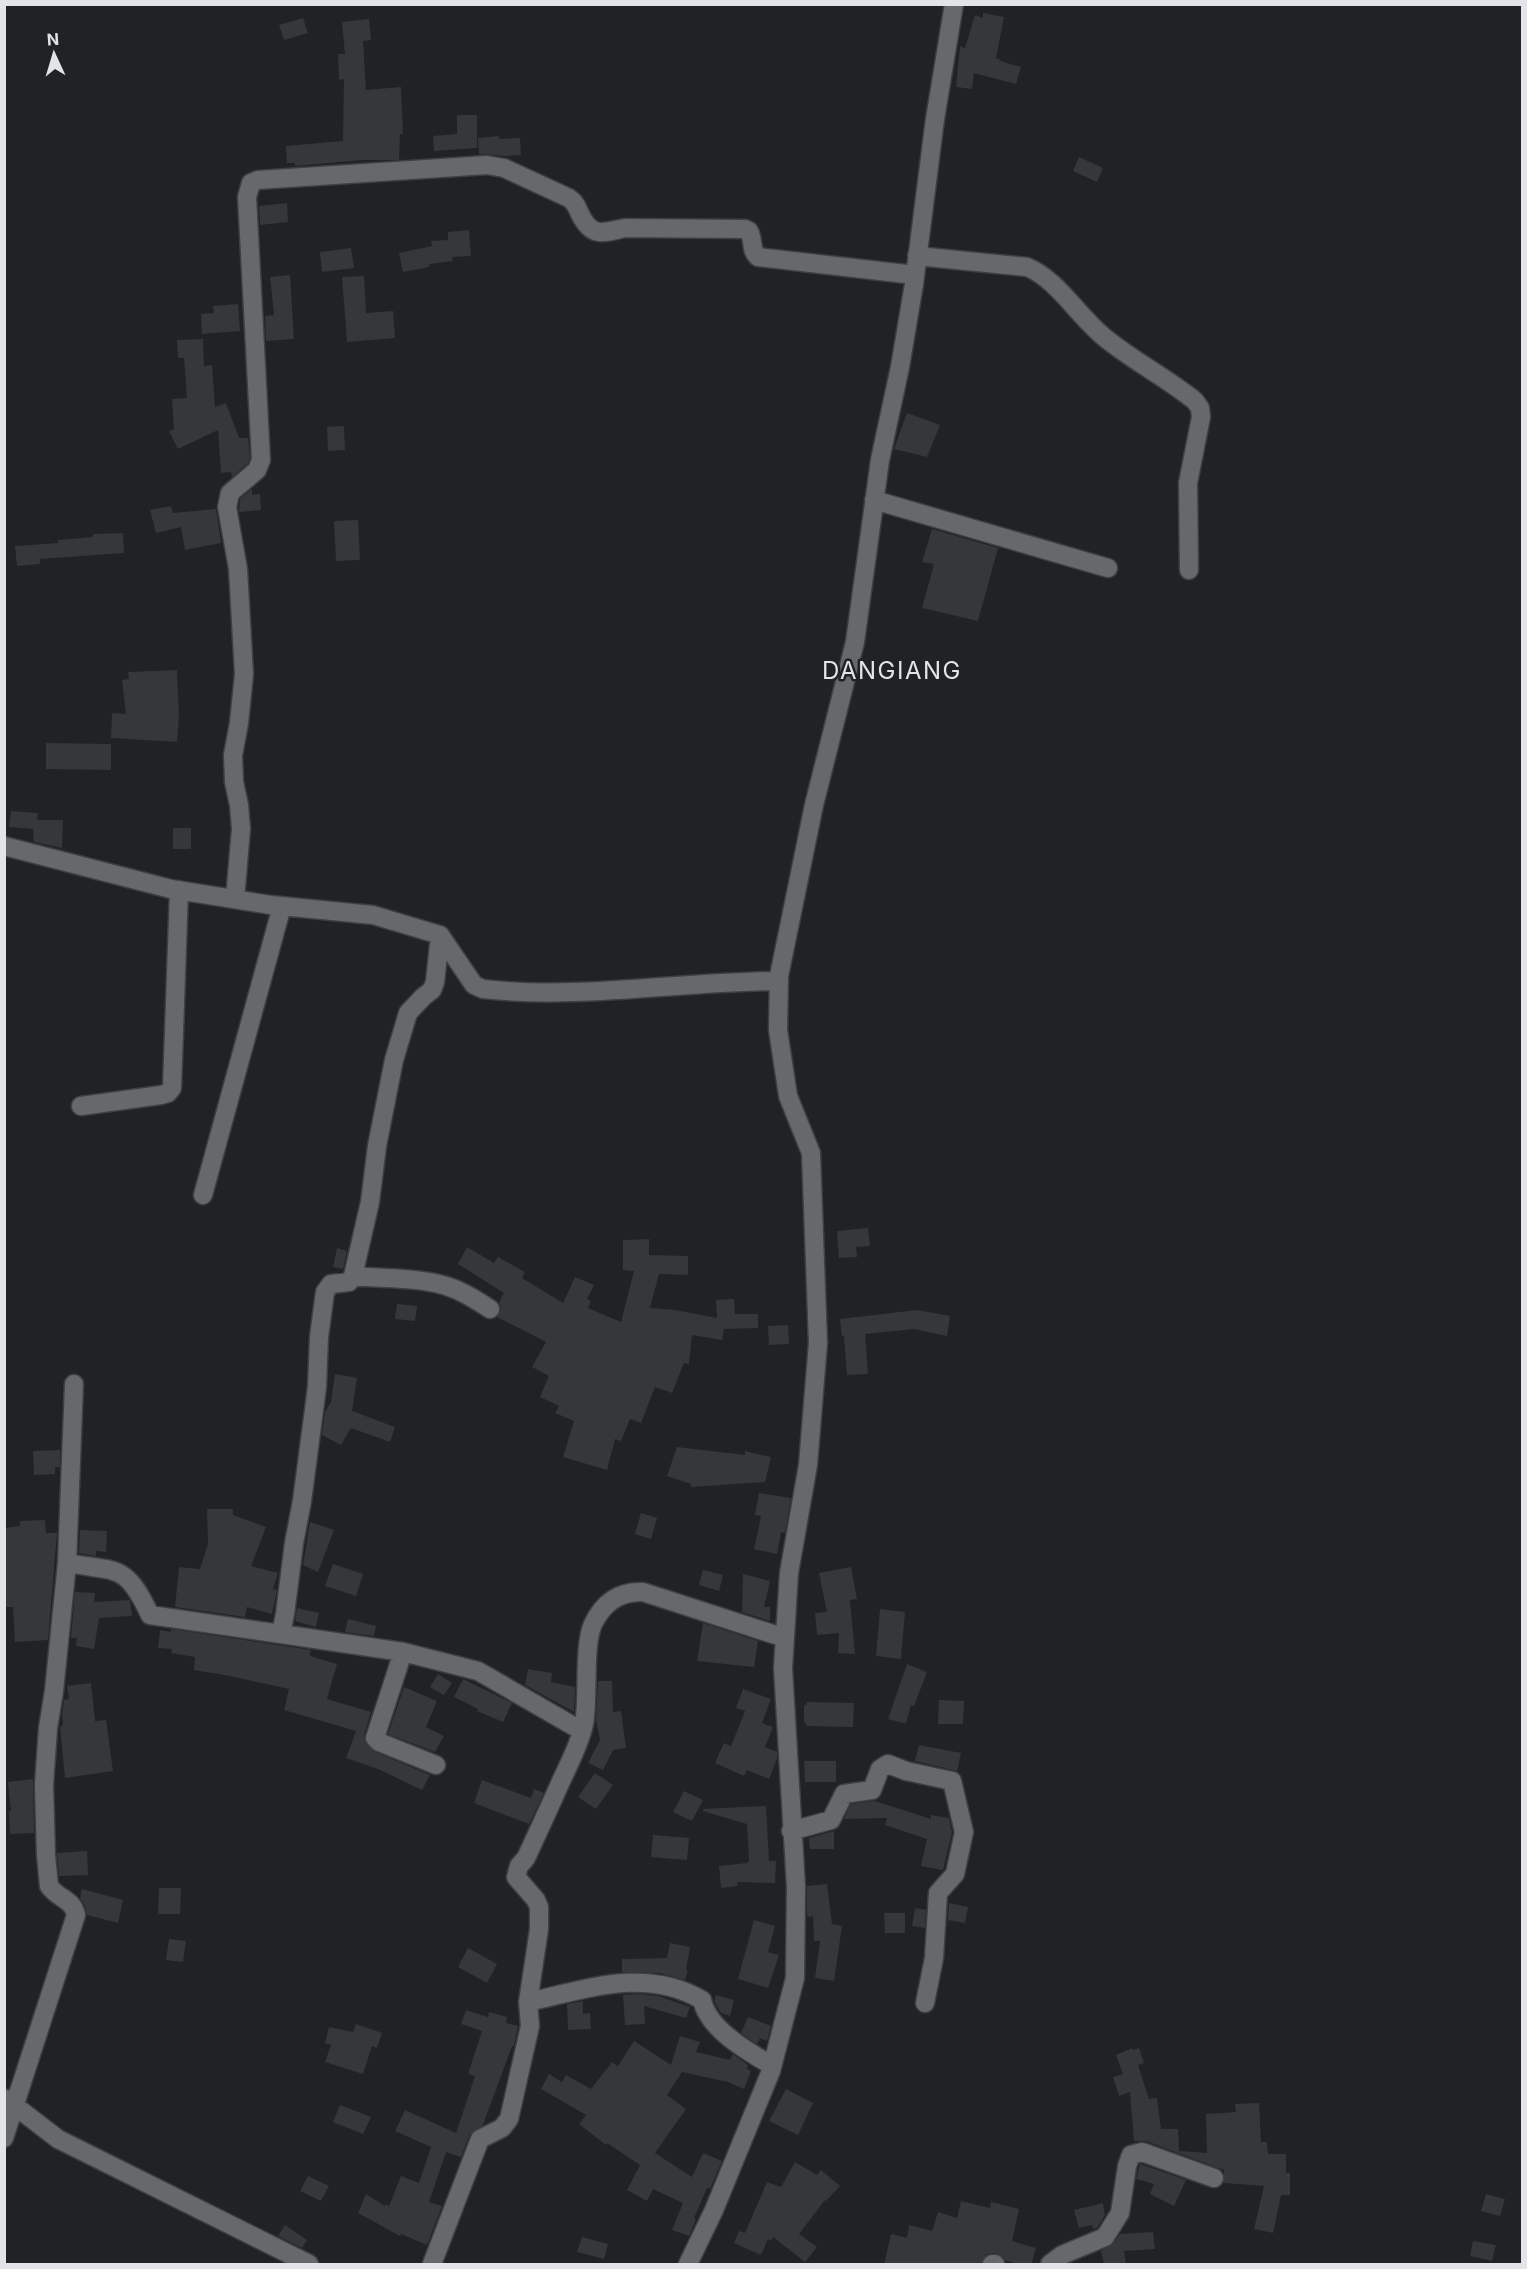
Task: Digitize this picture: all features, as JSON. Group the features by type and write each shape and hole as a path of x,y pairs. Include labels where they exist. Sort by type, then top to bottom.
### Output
{"street":[{"path":"688,2265 714,2210 771,2065 795,1978 796,1887 783,1668 789,1573 808,1465 818,1343 811,1153 788,1096 778,1030 779,981 814,805 855,642 880,460 900,367 915,275 954,4"},
{"path":"235,899 241,829 234,782 233,755 240,715 243,674 238,569 227,507 230,493 257,470 261,460 247,197 251,183 258,180 487,165 504,168 569,198 575,204 586,227 593,231 608,232 625,228 745,229 752,236 753,250 758,257 915,275"},
{"path":"916,256 1027,267 1039,272 1094,329 1195,401 1200,408 1201,417 1188,483 1189,570"},
{"path":"874,500 1108,568"},
{"path":"4,846 179,890 282,906 373,915 440,935 474,985 483,989 600,992 691,984 779,981"},
{"path":"81,1106 161,1095 168,1093 172,1088 179,890"},
{"path":"203,1195 282,906"},
{"path":"281,1634 317,1387 319,1337 325,1292 331,1284 349,1282 353,1276 370,1203 377,1146 394,1060 408,1013 432,990 435,982 440,935"},
{"path":"353,1276 434,1283 470,1296 490,1309"},
{"path":"4,2138 10,2102 76,1916 75,1907 49,1886 44,1785 66,1563 74,1384"},
{"path":"66,1563 117,1570 132,1581 150,1615 402,1652 462,1666 489,1676 582,1731"},
{"path":"432,2265 480,2139 502,2128 509,2119 530,2026 528,2002 539,1929 539,1907 516,1877 582,1731 587,1704 589,1642 592,1626 601,1611 615,1598 628,1592 643,1592 785,1638"},
{"path":"402,1652 375,1738 379,1742 436,1765"},
{"path":"791,1831 831,1820 844,1794 872,1790 884,1765 888,1764 906,1771 952,1781 964,1832 955,1874 939,1893 934,1958 925,2003"},
{"path":"528,2002 617,1983 647,1982 689,1993 702,2000 706,2014 737,2045 771,2065"},
{"path":"10,2102 58,2139 309,2265"},
{"path":"1050,2265 1062,2255 1105,2237 1120,2213 1127,2166 1131,2155 1142,2152 1214,2178"}],"building":[{"path":"983,13 1004,17 996,58 1021,67 1016,84 974,73 972,89 956,87 960,46 965,48 975,15 983,18"},
{"path":"303,18 308,33 284,40 279,25"},
{"path":"369,19 371,40 363,41 366,90 401,87 403,134 400,134 399,160 363,160 295,166 295,163 287,163 286,146 343,141 344,79 339,80 338,54 345,54 342,22"},
{"path":"457,115 477,115 477,148 434,151 433,136 457,134"},
{"path":"499,136 499,139 520,138 521,155 479,154 478,138"},
{"path":"1079,157 1103,168 1097,182 1073,171"},
{"path":"287,203 288,222 260,225 259,206"},
{"path":"469,230 471,256 452,257 453,261 429,264 429,267 403,272 399,253 432,246 431,241 448,240 448,232"},
{"path":"351,248 354,268 322,272 320,252"},
{"path":"290,275 294,339 266,341 265,316 274,315 270,277"},
{"path":"364,276 366,313 393,311 395,338 347,342 342,277"},
{"path":"238,304 240,331 202,334 201,314 214,313 213,306"},
{"path":"203,339 204,366 212,365 215,407 226,403 239,438 248,438 250,458 248,463 232,477 231,472 221,473 218,430 178,449 169,431 174,429 172,399 187,398 184,358 178,358 177,340"},
{"path":"907,413 940,425 927,457 894,449"},
{"path":"344,426 345,450 328,451 327,427"},
{"path":"252,489 252,495 260,494 261,510 239,512 240,499"},
{"path":"171,506 173,513 216,509 221,543 185,550 181,527 156,533 150,510"},
{"path":"358,520 360,560 336,561 334,521"},
{"path":"932,529 998,548 978,621 922,608 934,564 922,562"},
{"path":"123,533 124,553 40,559 40,564 17,566 15,546 58,543 58,540 93,537 93,534"},
{"path":"177,670 179,717 177,742 111,738 112,713 126,714 122,680 129,679 128,672"},
{"path":"46,743 111,744 111,770 46,769"},
{"path":"11,811 38,813 37,820 63,820 62,848 34,842 33,829 9,827"},
{"path":"173,828 191,828 191,849 173,849"},
{"path":"868,1228 870,1246 856,1247 857,1257 839,1258 837,1231"},
{"path":"649,1239 649,1255 688,1256 688,1275 659,1274 650,1308 717,1318 716,1300 734,1299 735,1314 758,1314 758,1328 724,1329 722,1340 692,1335 689,1364 684,1363 672,1393 655,1387 641,1423 630,1419 621,1441 615,1439 607,1470 563,1457 574,1421 555,1413 559,1406 540,1397 549,1376 532,1367 546,1342 497,1317 501,1310 499,1303 504,1293 458,1264 467,1247 494,1263 498,1257 525,1272 522,1278 563,1303 575,1277 594,1285 587,1299 591,1301 588,1308 621,1322 634,1271 623,1270 623,1240"},
{"path":"337,1248 347,1251 343,1269 333,1267"},
{"path":"397,1304 417,1306 415,1321 395,1319"},
{"path":"917,1310 950,1316 947,1336 914,1329 865,1334 868,1374 847,1375 844,1336 842,1336 840,1319"},
{"path":"788,1325 789,1344 769,1345 768,1326"},
{"path":"335,1374 357,1378 352,1411 395,1427 390,1442 351,1428 341,1445 322,1435 325,1412 331,1402"},
{"path":"677,1447 745,1455 745,1451 771,1457 765,1482 691,1487 691,1484 667,1476"},
{"path":"60,1450 60,1467 55,1467 55,1474 34,1475 33,1451"},
{"path":"759,1493 791,1498 785,1533 781,1532 777,1554 754,1549 761,1516 755,1515"},
{"path":"207,1509 233,1509 233,1515 266,1527 251,1566 278,1573 273,1589 277,1590 272,1614 247,1607 245,1617 175,1607 179,1567 200,1569 208,1544"},
{"path":"641,1513 657,1518 651,1539 635,1534"},
{"path":"45,1520 46,1533 57,1533 48,1640 15,1642 13,1607 6,1607 4,1528 20,1526 20,1521"},
{"path":"310,1522 334,1530 318,1572 303,1565"},
{"path":"80,1530 107,1531 106,1552 96,1551 96,1556 79,1553"},
{"path":"333,1564 363,1574 356,1596 325,1586"},
{"path":"851,1567 857,1599 850,1600 855,1654 838,1653 839,1633 817,1635 815,1613 827,1612 819,1573"},
{"path":"703,1570 723,1575 719,1591 699,1585"},
{"path":"743,1574 770,1581 764,1607 770,1607 770,1621 742,1612"},
{"path":"75,1592 95,1593 94,1602 130,1600 132,1616 99,1618 94,1649 76,1646 77,1638 71,1638"},
{"path":"297,1608 319,1613 316,1627 295,1621"},
{"path":"880,1609 905,1612 901,1659 876,1656"},
{"path":"348,1619 376,1626 374,1636 345,1632"},
{"path":"703,1623 758,1641 754,1667 697,1661"},
{"path":"171,1629 311,1650 310,1656 337,1664 327,1699 371,1712 364,1735 367,1745 375,1752 430,1775 422,1790 378,1769 346,1758 356,1731 284,1710 289,1689 194,1670 195,1657 171,1653 172,1649 158,1648 160,1630 171,1632"},
{"path":"907,1664 927,1672 914,1706 911,1705 906,1723 888,1719"},
{"path":"528,1669 552,1673 551,1682 575,1687 574,1712 525,1685"},
{"path":"438,1674 452,1683 444,1695 430,1687"},
{"path":"463,1679 512,1703 503,1722 477,1711 478,1709 454,1697"},
{"path":"598,1681 612,1681 613,1712 621,1711 626,1748 613,1750 603,1770 588,1763 600,1740 596,1720"},
{"path":"91,1683 95,1721 106,1720 113,1771 65,1778 60,1727 63,1725 64,1700 69,1699 67,1686"},
{"path":"404,1687 437,1701 426,1727 444,1736 435,1752 388,1734"},
{"path":"743,1689 771,1699 762,1723 773,1727 765,1747 777,1752 777,1759 769,1779 747,1770 744,1776 715,1763 724,1743 731,1746 745,1711 736,1708"},
{"path":"939,1700 964,1701 963,1724 938,1724"},
{"path":"807,1702 854,1703 853,1727 806,1726 804,1705"},
{"path":"919,1745 961,1753 957,1771 915,1761"},
{"path":"804,1761 836,1761 836,1782 805,1782"},
{"path":"595,1773 613,1785 596,1809 578,1797"},
{"path":"33,1779 34,1833 10,1834 9,1811 11,1811 8,1782"},
{"path":"482,1780 531,1798 534,1789 544,1793 529,1824 474,1803"},
{"path":"684,1791 703,1800 692,1821 673,1812"},
{"path":"875,1801 931,1819 931,1815 949,1818 952,1832 943,1870 921,1866 927,1839 885,1825 887,1818 844,1819 851,1804"},
{"path":"766,1806 769,1861 776,1861 775,1883 737,1882 738,1886 721,1888 719,1866 747,1863 749,1860 747,1824 703,1811 703,1809"},
{"path":"834,1831 834,1849 810,1849 809,1838"},
{"path":"653,1835 689,1838 687,1860 651,1857"},
{"path":"87,1851 88,1875 59,1876 57,1853"},
{"path":"827,1884 832,1924 842,1926 834,1981 815,1978 820,1941 814,1941 813,1916 808,1917 807,1913 807,1886"},
{"path":"159,1888 181,1888 180,1914 158,1914"},
{"path":"82,1889 123,1900 118,1923 87,1915 80,1898"},
{"path":"949,1903 968,1907 965,1923 948,1920"},
{"path":"915,1908 926,1910 925,1928 912,1926"},
{"path":"884,1913 905,1913 905,1933 885,1933"},
{"path":"754,1920 775,1926 768,1952 779,1955 768,1988 738,1979"},
{"path":"169,1939 186,1941 183,1962 166,1960"},
{"path":"670,1943 690,1947 685,1980 660,1973 622,1972 622,1959 667,1958"},
{"path":"468,1948 497,1964 487,1983 458,1967"},
{"path":"623,1995 658,1996 690,2007 686,2018 644,2006 645,2024 625,2025"},
{"path":"716,1995 734,2000 730,2016 721,2013 714,2001"},
{"path":"583,2001 583,2014 590,2013 591,2029 568,2030 567,2004"},
{"path":"466,2010 488,2017 489,2012 507,2017 506,2023 518,2026 514,2046 512,2046 483,2125 470,2134 461,2157 446,2152 429,2202 442,2206 427,2245 401,2234 400,2236 358,2213 366,2194 385,2206 386,2204 389,2206 401,2176 419,2183 431,2147 395,2131 405,2110 456,2133 475,2076 468,2074 482,2031 461,2024"},
{"path":"748,2017 771,2026 767,2041 760,2038 757,2044 741,2033"},
{"path":"356,2024 382,2033 377,2048 372,2046 363,2074 325,2062 331,2045 325,2043 329,2027 353,2032"},
{"path":"680,2036 700,2042 696,2052 730,2060 733,2054 748,2065 747,2069 751,2071 744,2089 728,2082 682,2072 667,2095 686,2109 655,2153 692,2177 703,2153 722,2161 710,2189 707,2188 689,2236 672,2230 683,2203 653,2189 647,2201 627,2190 640,2165 607,2143 606,2145 579,2124 586,2115 541,2089 549,2074 562,2082 566,2075 591,2089 612,2062 618,2066 634,2041 671,2065"},
{"path":"1132,2048 1133,2050 1139,2048 1144,2063 1138,2065 1149,2099 1157,2098 1161,2129 1178,2129 1179,2151 1207,2153 1206,2114 1236,2112 1235,2104 1259,2103 1261,2142 1267,2142 1268,2154 1286,2154 1286,2173 1290,2173 1290,2195 1281,2195 1273,2233 1254,2229 1264,2186 1224,2183 1224,2170 1146,2141 1134,2141 1130,2092 1119,2096 1113,2077 1123,2074 1116,2055"},
{"path":"786,2089 813,2103 798,2135 769,2121"},
{"path":"340,2105 371,2117 363,2134 333,2122"},
{"path":"795,2162 817,2175 821,2170 840,2186 825,2200 799,2234 817,2247 805,2262 773,2237 771,2241 768,2239 761,2255 734,2243 739,2231 745,2233 767,2182 781,2187"},
{"path":"1140,2164 1186,2180 1174,2206 1150,2194 1154,2184 1136,2179"},
{"path":"308,2176 329,2186 321,2201 300,2191"},
{"path":"1486,2194 1505,2199 1500,2216 1481,2211"},
{"path":"961,2201 990,2208 991,2202 1019,2209 1012,2241 1036,2248 1031,2265 1020,2265 1005,2260 1001,2255 995,2253 986,2254 981,2265 884,2265 891,2234 907,2238 909,2225 932,2231 938,2212 957,2218"},
{"path":"1103,2203 1105,2215 1097,2228 1093,2229 1092,2225 1079,2228 1074,2210"},
{"path":"285,2225 307,2240 302,2248 278,2236"},
{"path":"1153,2232 1155,2249 1124,2251 1126,2265 1104,2265 1101,2251 1114,2243 1120,2234"},
{"path":"582,2237 608,2244 604,2259 577,2252"},
{"path":"1473,2241 1496,2245 1492,2261 1470,2256"}],"district":[{"name":"DANGIANG","path":"892,670"}]}
